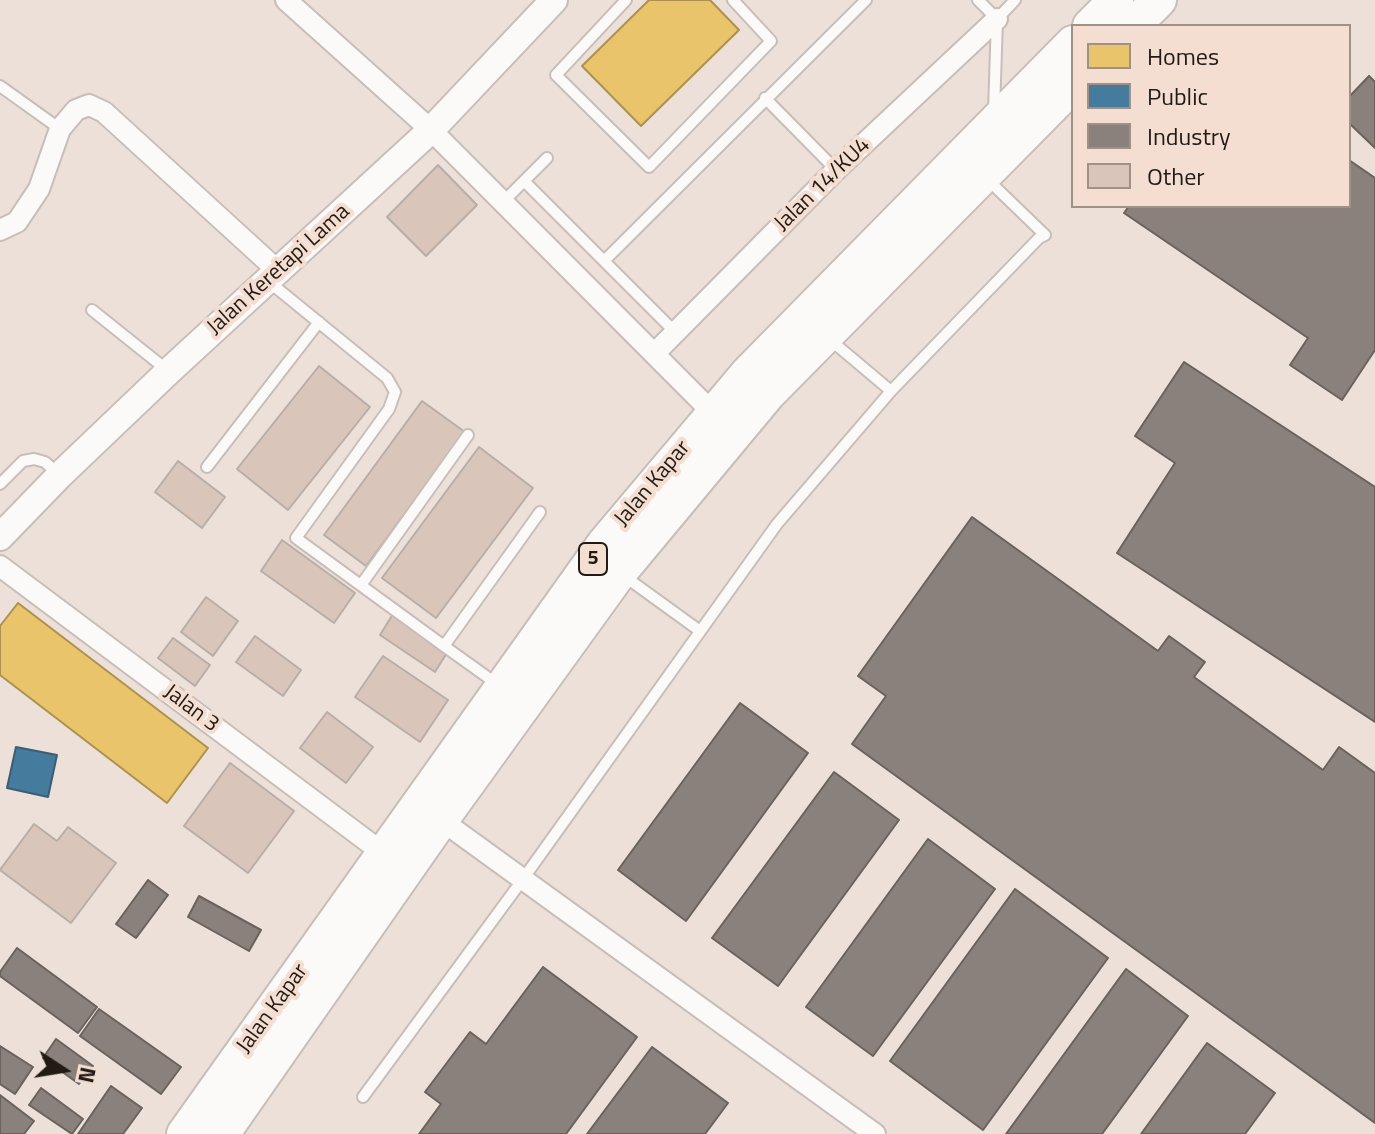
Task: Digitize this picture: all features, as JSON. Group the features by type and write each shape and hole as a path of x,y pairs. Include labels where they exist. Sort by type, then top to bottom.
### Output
{"highway":[{"path":"1092,24 1116,0"},
{"path":"1135,24 1159,0"},
{"name":"Jalan Kapar","path":"184,1134 604,544 748,373 1071,45"},
{"name":"Jalan Kapar","path":"222,1134 441,820 620,572 768,394 1071,87"}],"street":[{"path":"286,0 431,130 713,413"},
{"name":"Jalan Keretapi Lama","path":"0,537 169,371 431,130 554,0"},
{"name":"Jalan 14/KU4","path":"654,354 836,170 997,19"},
{"path":"0,230 17,222 39,189 60,129 76,110 89,105 104,112 272,275"},
{"name":"Jalan 3","path":"0,566 383,853"},
{"path":"441,820 875,1134"}],"lane":[{"path":"626,0 556,75 649,167 771,41 733,0"},
{"path":"604,261 866,0"},
{"path":"978,0 997,19"},
{"path":"994,121 997,19 1015,0"},
{"path":"0,86 60,129"},
{"path":"765,98 836,170"},
{"path":"503,202 547,158"},
{"path":"363,1097 777,524 891,391 1045,235 983,174"},
{"path":"524,181 675,332"},
{"path":"272,275 319,322 387,378 395,392 389,409 296,538 501,687"},
{"path":"92,310 169,371"},
{"path":"207,467 319,322"},
{"path":"825,335 891,391"},
{"path":"361,585 468,435"},
{"path":"0,484 23,461 34,459 45,462 60,475"},
{"path":"444,646 540,512"},
{"path":"620,572 700,631"}],"building: Homes":[{"path":"649,0 710,0 739,30 641,126 582,66"},
{"path":"18,603 208,748 167,803 0,675 0,626"}],"building: Public":[{"path":"16,747 57,755 48,797 7,788"}],"building: Industry":[{"path":"1369,76 1375,82 1375,148 1351,125 1351,95"},
{"path":"1351,161 1375,178 1375,350 1342,400 1290,365 1308,338 1124,213 1128,208 1351,208"},
{"path":"1184,362 1375,487 1375,722 1117,553 1175,463 1135,436"},
{"path":"972,517 1158,651 1169,636 1205,662 1194,677 1323,770 1339,747 1375,773 1375,1123 852,744 886,696 858,676"},
{"path":"740,703 808,753 686,921 618,870"},
{"path":"834,772 899,820 778,986 712,938"},
{"path":"928,839 995,889 873,1056 806,1007"},
{"path":"148,880 168,895 136,938 116,924"},
{"path":"1015,889 1108,958 983,1130 890,1061"},
{"path":"199,896 261,930 249,951 188,917"},
{"path":"17,948 97,1007 78,1033 0,976"},
{"path":"543,967 637,1037 566,1134 419,1134 441,1104 425,1092 470,1032 486,1044"},
{"path":"1126,969 1188,1016 1102,1134 1006,1134"},
{"path":"99,1009 181,1067 161,1094 80,1036"},
{"path":"56,1039 93,1066 79,1084 43,1058"},
{"path":"1207,1043 1275,1093 1245,1134 1141,1134"},
{"path":"0,1046 33,1067 15,1094 0,1084"},
{"path":"652,1047 728,1103 705,1134 587,1134"},
{"path":"111,1086 142,1108 123,1134 78,1134"},
{"path":"41,1088 83,1119 72,1134 29,1105"},
{"path":"0,1095 34,1121 24,1134 0,1134"}],"building: Other":[{"path":"438,165 477,205 426,256 387,217"},
{"path":"319,366 370,407 288,510 237,469"},
{"path":"422,401 465,432 366,566 324,535"},
{"path":"479,447 533,488 436,618 382,578"},
{"path":"178,461 225,497 202,528 155,492"},
{"path":"282,540 355,593 334,623 261,571"},
{"path":"206,597 238,621 213,656 181,632"},
{"path":"393,614 448,651 435,672 380,635"},
{"path":"255,636 301,670 283,696 236,662"},
{"path":"173,638 210,665 195,686 158,658"},
{"path":"383,656 448,700 420,742 355,697"},
{"path":"327,712 373,747 346,783 300,748"},
{"path":"230,763 294,811 248,873 184,826"},
{"path":"34,824 57,841 68,827 116,863 71,923 0,870"}]}
